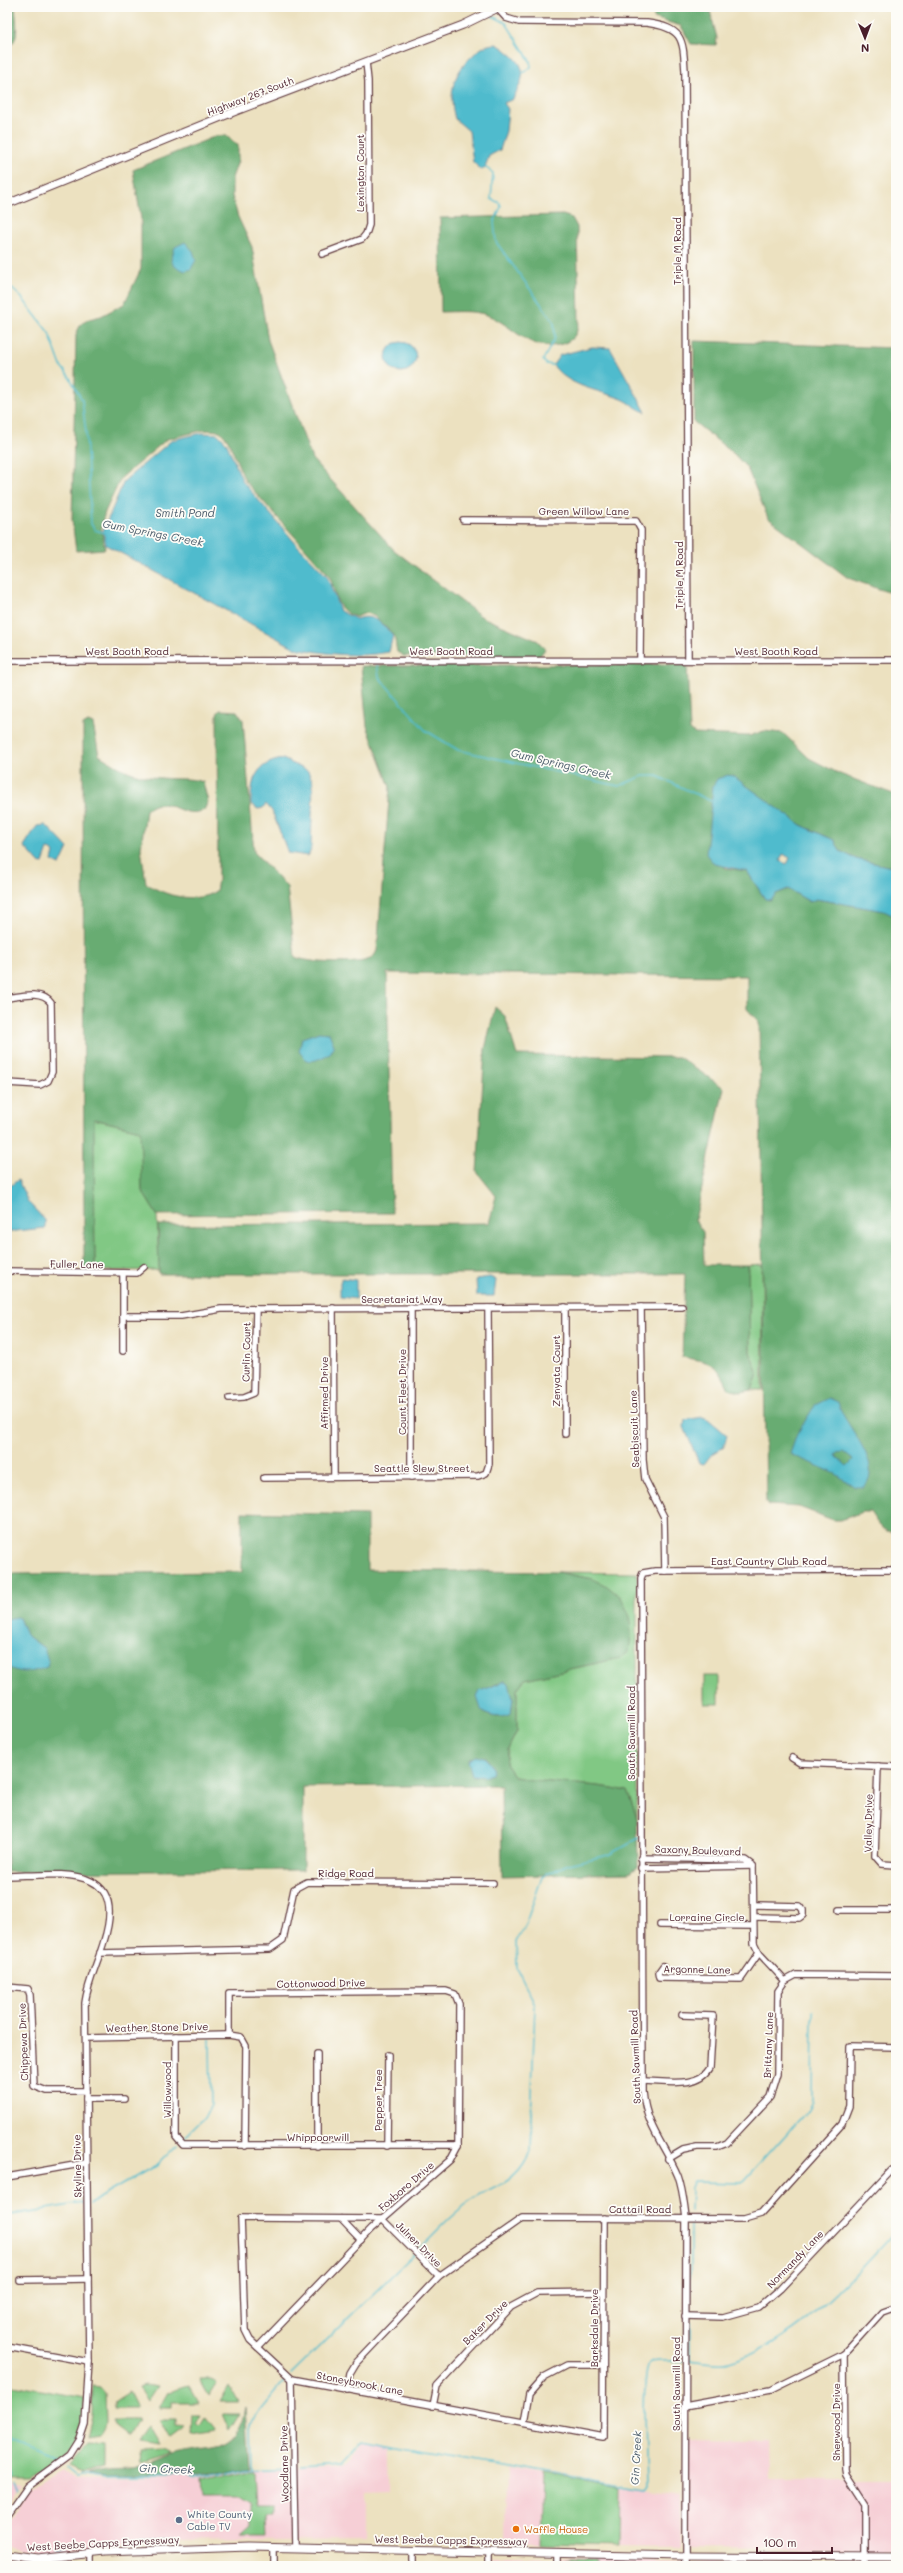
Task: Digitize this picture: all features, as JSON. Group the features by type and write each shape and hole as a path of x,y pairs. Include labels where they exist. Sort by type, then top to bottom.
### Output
{"main road":[{"name":"Highway 267 South","path":"7,204 463,25 498,8"},
{"name":"West Beebe Capps Expressway","path":"7,2555 20,2558 199,2548 295,2547 685,2556 896,2557"}],"street":[{"name":"Triple M Road","path":"498,8 506,18 519,22 648,23 664,25 671,27 682,40 685,71 688,659"},
{"name":"Lexington Court","path":"322,254 362,239 366,234 369,225 368,81 366,62"},
{"name":"Green Willow Lane","path":"463,520 631,519 639,523 641,530 640,659"},
{"name":"West Booth Road","path":"7,661 640,659 896,660"},
{"path":"7,998 41,996 48,998 51,1003 52,1072 48,1081 40,1085 7,1083"},
{"name":"Fuller Lane","path":"7,1271 137,1273 144,1267"},
{"path":"123,1273 123,1351"},
{"name":"Zenyata Court","path":"565,1307 565,1434"},
{"name":"Seabiscuit Lane","path":"641,1307 643,1460 645,1479 664,1517 665,1571"},
{"name":"Secretariat Way","path":"123,1316 181,1316 221,1309 256,1308 682,1307"},
{"name":"Curlin Court","path":"229,1398 244,1397 254,1393 256,1308"},
{"name":"Affirmed Drive","path":"333,1308 334,1477"},
{"name":"Count Fleet Drive","path":"411,1308 411,1477"},
{"name":"Seattle Slew Street","path":"264,1478 478,1476 486,1473 489,1464 488,1308"},
{"name":"East Country Club Road","path":"643,1573 665,1571 896,1570"},
{"name":"South Sawmill Road","path":"643,1573 641,1592 643,2081 648,2119 668,2159 683,2194 686,2218 685,2566"},
{"path":"792,1758 800,1763 896,1767"},
{"name":"Valley Drive","path":"878,1766 875,1856 882,1864 896,1865"},
{"name":"Saxony Boulevard","path":"641,1858 745,1860 753,1866"},
{"name":"Saxony Boulevard","path":"641,1868 753,1866"},
{"name":"Saxony Boulevard","path":"753,1866 754,1944 759,1954 785,1981"},
{"name":"Skyline Drive","path":"7,1876 68,1875 90,1880 103,1889 111,1908 106,1934 87,1991 86,2163 89,2362 88,2405 80,2439 63,2461 28,2486 7,2516"},
{"name":"Ridge Road","path":"100,1953 270,1948 283,1940 294,1889 307,1882 493,1882"},
{"path":"754,1905 800,1906 803,1910 803,1915 799,1918 754,1917"},
{"path":"839,1910 896,1910"},
{"name":"Lorraine Circle","path":"660,1925 753,1926"},
{"name":"Argonne Lane","path":"663,1966 658,1973 659,1978 741,1978 759,1954"},
{"path":"785,1981 796,1975 896,1976"},
{"name":"Brittany Lane","path":"668,2159 683,2150 698,2147 717,2147 727,2143 770,2097 777,2074 778,1992 785,1981"},
{"name":"Chippewa Drive","path":"7,1987 22,1987 28,1989 30,1995 34,2086 46,2091 86,2091"},
{"name":"Cottonwood Drive","path":"229,2035 229,1993 446,1991 455,1994 458,2004 458,2145"},
{"path":"643,2081 690,2081 702,2077 710,2068 713,2016 682,2016"},
{"path":"229,2035 241,2037 246,2046 245,2146"},
{"name":"Weather Stone Drive","path":"86,2038 229,2035"},
{"name":"Willowwood","path":"176,2036 176,2137 179,2143"},
{"name":"Cattail Road","path":"347,2390 350,2373 356,2363 439,2276 522,2218 744,2219 760,2214 842,2124 849,2101 850,2046 896,2047"},
{"path":"316,2054 317,2146"},
{"name":"Pepper Tree","path":"387,2146 388,2055"},
{"path":"86,2099 124,2099"},
{"name":"Whippoorwill","path":"179,2143 187,2146 458,2145"},
{"name":"Foxboro Drive","path":"258,2347 382,2219 450,2160 458,2145"},
{"path":"7,2177 86,2163"},
{"name":"Normandy Lane","path":"685,2316 723,2317 759,2307 780,2289 892,2170 896,2170"},
{"name":"Julner Drive","path":"258,2347 245,2330 241,2218 382,2219 439,2276"},
{"name":"Barksdale Drive","path":"603,2437 602,2292 604,2218"},
{"path":"341,2219 361,2240"},
{"path":"20,2280 88,2280"},
{"name":"Baker Drive","path":"433,2406 437,2386 510,2307 537,2292 602,2292"},
{"path":"685,2406 771,2390 844,2354 882,2312 896,2307"},
{"path":"7,2346 89,2362"},
{"path":"258,2347 292,2379"},
{"name":"Sherwood Drive","path":"844,2354 845,2469 846,2475 866,2506 866,2566"},
{"path":"524,2422 529,2394 544,2377 567,2365 602,2365"},
{"name":"Stoneybrook Lane","path":"292,2379 603,2437"},
{"name":"Woodlane Drive","path":"292,2379 295,2547"},
{"path":"274,2547 274,2566"},
{"path":"7,2550 20,2558"},
{"path":"412,2550 412,2566"},
{"path":"488,2551 488,2566"},
{"path":"557,2553 557,2566"},
{"path":"90,2554 90,2566"},
{"path":"7,2558 20,2558"}],"shaded area":[{"path":"688,2440 769,2441 770,2478 896,2478 896,2549 688,2547"},
{"path":"361,2441 391,2446 390,2489 365,2490 365,2541 161,2543 38,2552 20,2551 7,2544 7,2523 29,2490 63,2469 78,2478 181,2477 195,2480 244,2469 335,2466 345,2462"},
{"path":"507,2468 542,2474 540,2544 506,2543"},
{"path":"7,2483 21,2485 7,2505"},
{"path":"619,2487 681,2496 682,2547 618,2546"},
{"path":"494,2557 739,2562 739,2566 494,2566"}],"green space":[{"path":"7,7 15,7 17,30 14,40 7,48"},
{"path":"652,7 709,7 717,38 716,45 691,44 681,26 654,18"},
{"path":"225,135 238,145 238,161 232,178 232,196 238,217 252,247 268,340 312,459 394,550 482,617 538,641 545,649 539,657 404,656 397,652 394,635 374,616 366,613 356,617 348,614 339,605 328,574 245,481 228,440 220,431 204,430 167,439 121,478 105,512 101,527 105,549 76,551 72,520 76,334 81,324 89,319 101,316 124,304 141,269 141,219 133,170 216,136"},
{"path":"563,215 572,218 577,227 579,322 576,333 572,338 562,344 550,346 540,345 531,342 497,320 482,313 441,312 440,218"},
{"path":"694,341 896,348 896,595 848,578 768,518 747,468 734,454 694,422"},
{"path":"687,664 690,730 695,734 749,736 764,731 783,733 809,758 840,774 896,795 896,868 856,859 840,851 834,840 801,825 733,777 725,868 747,871 765,899 771,900 776,894 788,889 810,902 816,899 885,911 896,917 896,1531 887,1531 881,1527 870,1512 862,1512 841,1520 833,1520 799,1507 768,1505 766,1502 759,1022 747,1009 747,976 387,973 392,1213 157,1215 142,1191 140,1130 94,1119 95,1271 84,1271 83,725 88,722 93,724 99,755 115,765 143,776 203,782 208,802 204,810 188,812 161,804 154,805 146,810 141,848 146,883 162,892 190,898 208,895 216,891 218,880 217,714 220,710 237,711 243,720 254,852 287,887 295,957 311,961 334,963 357,962 372,958 377,950 390,787 367,726 361,666"},
{"path":"495,1007 505,1016 517,1055 679,1057 724,1088 695,1220 703,1232 704,1265 748,1265 750,1352 758,1374 752,1390 740,1392 729,1389 721,1373 712,1365 699,1360 682,1357 685,1274 159,1274 158,1225 489,1223 496,1196 477,1172 485,1049"},
{"path":"93,1119 141,1130 142,1191 157,1215 159,1270 95,1271"},
{"path":"762,1264 763,1390 752,1390 758,1374 750,1352 748,1265"},
{"path":"242,1512 367,1515 367,1570 557,1572 592,1579 607,1586 621,1597 630,1617 631,1635 629,1652 620,1658 525,1679 517,1689 517,1731 508,1749 506,1764 515,1777 529,1780 599,1786 627,1791 637,1818 638,1867 630,1873 502,1876 501,1785 303,1787 303,1870 7,1872 7,1666 8,1667 44,1648 26,1635 19,1618 7,1619 7,1574 242,1572","holes":["505,1681 513,1699 511,1714 496,1717 482,1712 489,1687","486,1758 492,1766 491,1774 484,1777 474,1776 469,1759"]},
{"path":"558,1572 637,1573 637,1818 627,1791 599,1786 529,1780 515,1777 506,1764 508,1749 517,1731 517,1689 525,1679 620,1658 592,1579"},
{"path":"704,1676 719,1676 719,1704 704,1704"},
{"path":"200,2379 212,2379 218,2382 209,2396"},
{"path":"7,2384 85,2398 80,2428 73,2443 59,2459 29,2478 7,2478"},
{"path":"145,2384 158,2386 148,2401 139,2386"},
{"path":"93,2386 100,2387 105,2393 106,2423 99,2435 87,2437 92,2416"},
{"path":"190,2386 199,2402 171,2402 171,2408 159,2408 168,2392"},
{"path":"229,2386 238,2402 220,2402"},
{"path":"129,2392 137,2408 113,2408 115,2401"},
{"path":"245,2408 249,2466 195,2477 182,2475 104,2475 89,2472 110,2468 143,2466 175,2454 223,2445 237,2433"},
{"path":"193,2414 201,2414 196,2423 200,2425 205,2417 216,2431 192,2435"},
{"path":"222,2414 239,2414 229,2430"},
{"path":"113,2420 138,2420 129,2436 116,2426"},
{"path":"159,2420 176,2420 176,2427 185,2428 170,2439"},
{"path":"148,2426 159,2445 138,2442"},
{"path":"86,2442 104,2443 104,2465 83,2472 69,2463"},
{"path":"164,2450 172,2454 142,2463 141,2451"},
{"path":"244,2470 254,2470 256,2506 271,2506 271,2517 265,2517 266,2538 242,2538 251,2530 251,2504 241,2498 203,2498 202,2480"},
{"path":"542,2474 619,2487 618,2546 540,2544"},
{"path":"569,2560 597,2561 597,2566 561,2566 563,2562"}],"water":[{"path":"496,44 508,51 519,62 522,77 513,99 504,103 508,109 506,131 500,150 489,156 485,167 481,170 473,162 469,131 455,119 452,92 456,77 460,70 475,53 486,46"},
{"path":"185,242 193,251 196,260 191,269 185,271 174,266 171,260 175,247"},
{"path":"401,342 412,346 416,357 412,368 401,372 390,368 386,357 390,346"},
{"path":"592,347 610,348 646,412 622,399 575,383 559,372 553,365 560,355"},
{"name":"Smith Pond","path":"202,433 218,434 226,442 243,482 298,546 327,576 340,611 356,619 363,617 373,618 381,623 393,635 389,652 354,655 318,652 295,648 106,545 103,531 124,481 172,440"},
{"path":"283,759 308,771 313,782 311,850 308,856 288,853 272,811 266,804 263,808 258,809 251,804 252,787 261,768 274,761"},
{"path":"728,775 733,776 801,825 834,840 840,851 856,859 896,868 896,917 884,911 816,899 810,902 788,889 776,894 771,900 765,899 747,871 714,864 706,854 713,786 717,779","holes":["783,854 790,858 787,864 780,861"]},
{"path":"46,825 68,848 60,865 52,861 54,853 52,850 48,849 43,863 40,864 24,846 37,826"},
{"path":"319,1032 329,1033 334,1045 330,1054 313,1061 309,1061 299,1051 302,1038"},
{"path":"18,1180 28,1202 45,1220 45,1228 7,1232 7,1188"},
{"path":"490,1277 496,1280 494,1296 477,1296 476,1279"},
{"path":"342,1278 356,1280 356,1299 340,1297 340,1282"},
{"path":"829,1398 838,1402 842,1412 867,1456 870,1467 869,1477 864,1487 855,1487 836,1474 790,1454 797,1434 815,1405","holes":["843,1452 853,1460 847,1466 837,1457 836,1453"]},
{"path":"703,1417 708,1419 727,1435 724,1447 711,1455 704,1464 699,1463 684,1427 685,1420"},
{"path":"16,1617 19,1618 26,1635 44,1648 49,1663 47,1667 22,1672 8,1667 7,1619"},
{"path":"505,1681 509,1683 513,1699 511,1714 496,1717 482,1712 477,1697 480,1691"},
{"path":"475,1756 484,1758 488,1761 493,1769 491,1774 484,1777 472,1775 468,1761"}],"waterway":[{"path":"491,15 506,23 530,61 531,67 523,73"},
{"path":"485,167 493,173 491,199 500,203 501,207 494,222 496,242 554,322 555,338 543,360 546,364 553,365"},
{"name":"Gum Springs Creek","path":"7,284 22,298 49,333 61,366 70,378 82,400 86,433 91,524 95,530 106,533"},
{"name":"Gum Springs Creek","path":"377,664 379,677 425,730 458,750 619,786 643,776 657,776 713,802"},
{"path":"418,2249 461,2208 513,2177 525,2162 530,2151 535,2004 517,1968 516,1941 527,1920 542,1877 568,1864 608,1855 639,1838"},
{"path":"690,2211 691,2188 694,2182 742,2183 808,2110 812,2101 813,2012"},
{"path":"182,2140 204,2118 211,2104 210,2039"},
{"path":"90,2203 158,2164 177,2145"},
{"path":"11,2215 83,2203"},
{"path":"690,2225 690,2313"},
{"name":"Gin Creek","path":"687,2360 714,2363 729,2362 754,2353 777,2340 821,2308 841,2289 896,2230"},
{"path":"291,2374 413,2255"},
{"path":"690,2323 690,2360"},
{"name":"Gin Creek","path":"298,2466 339,2463 360,2440 643,2490 646,2486 644,2402 647,2370 652,2362 683,2361"},
{"path":"251,2467 250,2424 286,2380"},
{"name":"Gin Creek","path":"7,2437 59,2459"},
{"name":"Gin Creek","path":"67,2466 78,2475 87,2473 104,2476 182,2476 195,2479 243,2468 291,2466"},
{"path":"7,2468 10,2476"},
{"path":"13,2483 17,2491"},
{"path":"124,2543 168,2541"},
{"path":"55,2548 66,2547"}],"place":[{"name":"White County Cable TV","path":"179,2520"},
{"name":"Waffle House","path":"516,2529"}]}
